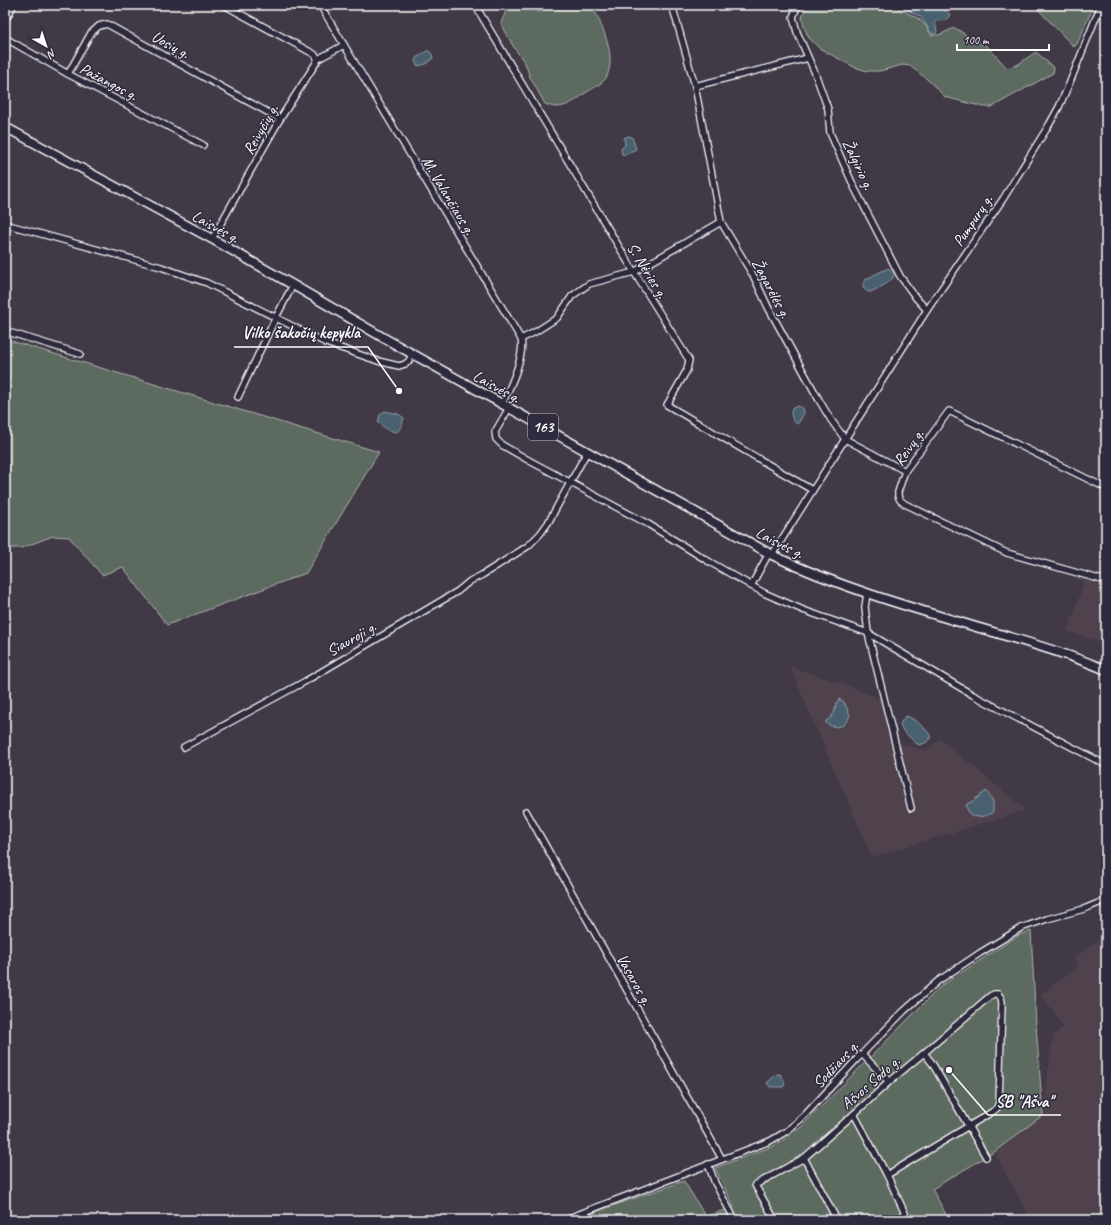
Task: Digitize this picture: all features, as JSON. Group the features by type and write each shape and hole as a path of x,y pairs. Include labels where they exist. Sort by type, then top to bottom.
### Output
{"main road":[{"path":"5,18 12,5"},
{"name":"Laisvės g.","path":"5,127 212,239 412,354 770,554 811,573 867,593 1072,656 1106,670"}],"street":[{"path":"224,5 314,54 318,58 344,46"},
{"name":"M. Valančiaus g.","path":"320,5 521,339"},
{"name":"S. Nėries g.","path":"475,5 634,272 689,360 687,370 667,404 812,490"},
{"name":"Žagarėlės g.","path":"672,5 695,86 721,222 754,277 771,313 819,400 845,439"},
{"name":"Žalgirio g.","path":"799,5 793,17 797,32 815,73 828,109 830,133 854,187 900,276 927,310"},
{"name":"Pumpurų g.","path":"845,439 927,310 1003,199 1049,125 1070,82 1101,5"},
{"name":"Uosių g.","path":"68,74 91,33 99,26 107,24 280,119"},
{"name":"Pažangos g.","path":"5,38 68,74 203,145"},
{"name":"Reivyčių g.","path":"212,239 280,119 318,58"},
{"path":"695,86 808,58"},
{"path":"721,222 634,272 589,284 572,296 557,318 521,339 521,355 495,432 496,439 530,461 648,524 751,586 778,600 868,633 973,695 1106,765"},
{"path":"5,224 193,277 326,343 393,366 405,364 409,361 412,354"},
{"path":"238,397 293,285"},
{"path":"5,331 80,354"},
{"name":"Reivų g.","path":"1106,488 949,411 905,471 898,492 900,500 905,504 1007,553 1106,581"},
{"path":"751,586 770,554 845,439 905,471"},
{"name":"Siauroji g.","path":"184,747 324,670 458,591 470,581 528,546 548,523 587,452"},
{"path":"867,593 865,607 868,633 911,808"},
{"name":"Vasaros g.","path":"526,811 722,1159"},
{"name":"Sodžiaus g.","path":"568,1220 574,1216 708,1164 770,1142 787,1131 804,1116 904,1011 938,981 1021,928 1084,909 1106,900"},
{"name":"Ašvos Sodo g.","path":"775,1220 755,1185 804,1158 889,1082 990,996 998,994 1002,1002 999,1102 997,1108 992,1112 968,1126"},
{"path":"924,1053 932,1063 986,1157"},
{"path":"862,1054 889,1082"},
{"path":"854,1114 887,1175 908,1220"},
{"path":"887,1175 968,1126"},
{"path":"804,1158 837,1220"},
{"path":"708,1164 715,1183 735,1220"}],"shaded area":[{"path":"1085,579 1106,583 1106,644 1068,631"},
{"path":"790,667 838,682 889,702 899,743 927,751 940,739 1026,810 872,857"},
{"path":"1106,934 1106,1220 1031,1220 994,1152 1043,1115 1053,1036 1064,1027 1041,994 1079,966 1074,958"}],"green space":[{"path":"531,5 539,12 560,5 592,5 604,31 609,51 609,69 606,78 599,85 568,104 557,107 545,104 530,77 525,63 513,46 501,23 508,6"},
{"path":"810,5 893,5 919,19 926,26 931,35 941,34 955,28 979,43 987,46 1007,68 1017,65 1036,52 1054,68 1053,73 992,107 984,107 945,97 927,79 910,66 902,65 880,71 867,71 854,67 819,48 809,38 804,27 802,17 805,10"},
{"path":"1034,5 1094,5 1077,44 1074,47"},
{"path":"5,339 379,452 306,573 167,625 123,567 102,575 69,537 53,536 21,548 5,548"},
{"path":"1031,931 1043,1115 994,1152 932,1189 949,1220 577,1220 603,1209 684,1181 706,1216 734,1207 715,1168 776,1145 800,1128 942,985 1019,935"}],"water":[{"path":"898,5 933,6 946,11 950,15 947,19 940,21 936,20 937,32 932,34 921,17"},
{"path":"427,51 432,54 433,58 426,64 418,66 415,62 416,58"},
{"path":"628,136 632,137 636,149 624,155 622,154 621,149 625,145 624,138"},
{"path":"888,268 893,271 894,275 889,282 871,292 868,292 864,288 863,285 866,279"},
{"path":"798,406 803,408 804,413 797,424 793,420 791,411 793,408"},
{"path":"385,411 398,414 404,418 401,427 397,432 387,429 378,422 380,415"},
{"path":"839,699 844,702 850,715 843,725 837,727 826,723 826,721 834,713"},
{"path":"906,716 917,722 927,731 931,738 927,742 920,745 917,744 903,731 900,724"},
{"path":"986,791 993,801 993,812 983,816 971,816 966,807 967,804"},
{"path":"777,1074 780,1074 785,1082 783,1087 770,1087 767,1083"}],"place":[{"name":"Vilko šakočių kepykla","path":"399,391"},
{"name":"SB \"Ašva\"","path":"949,1070"}]}
